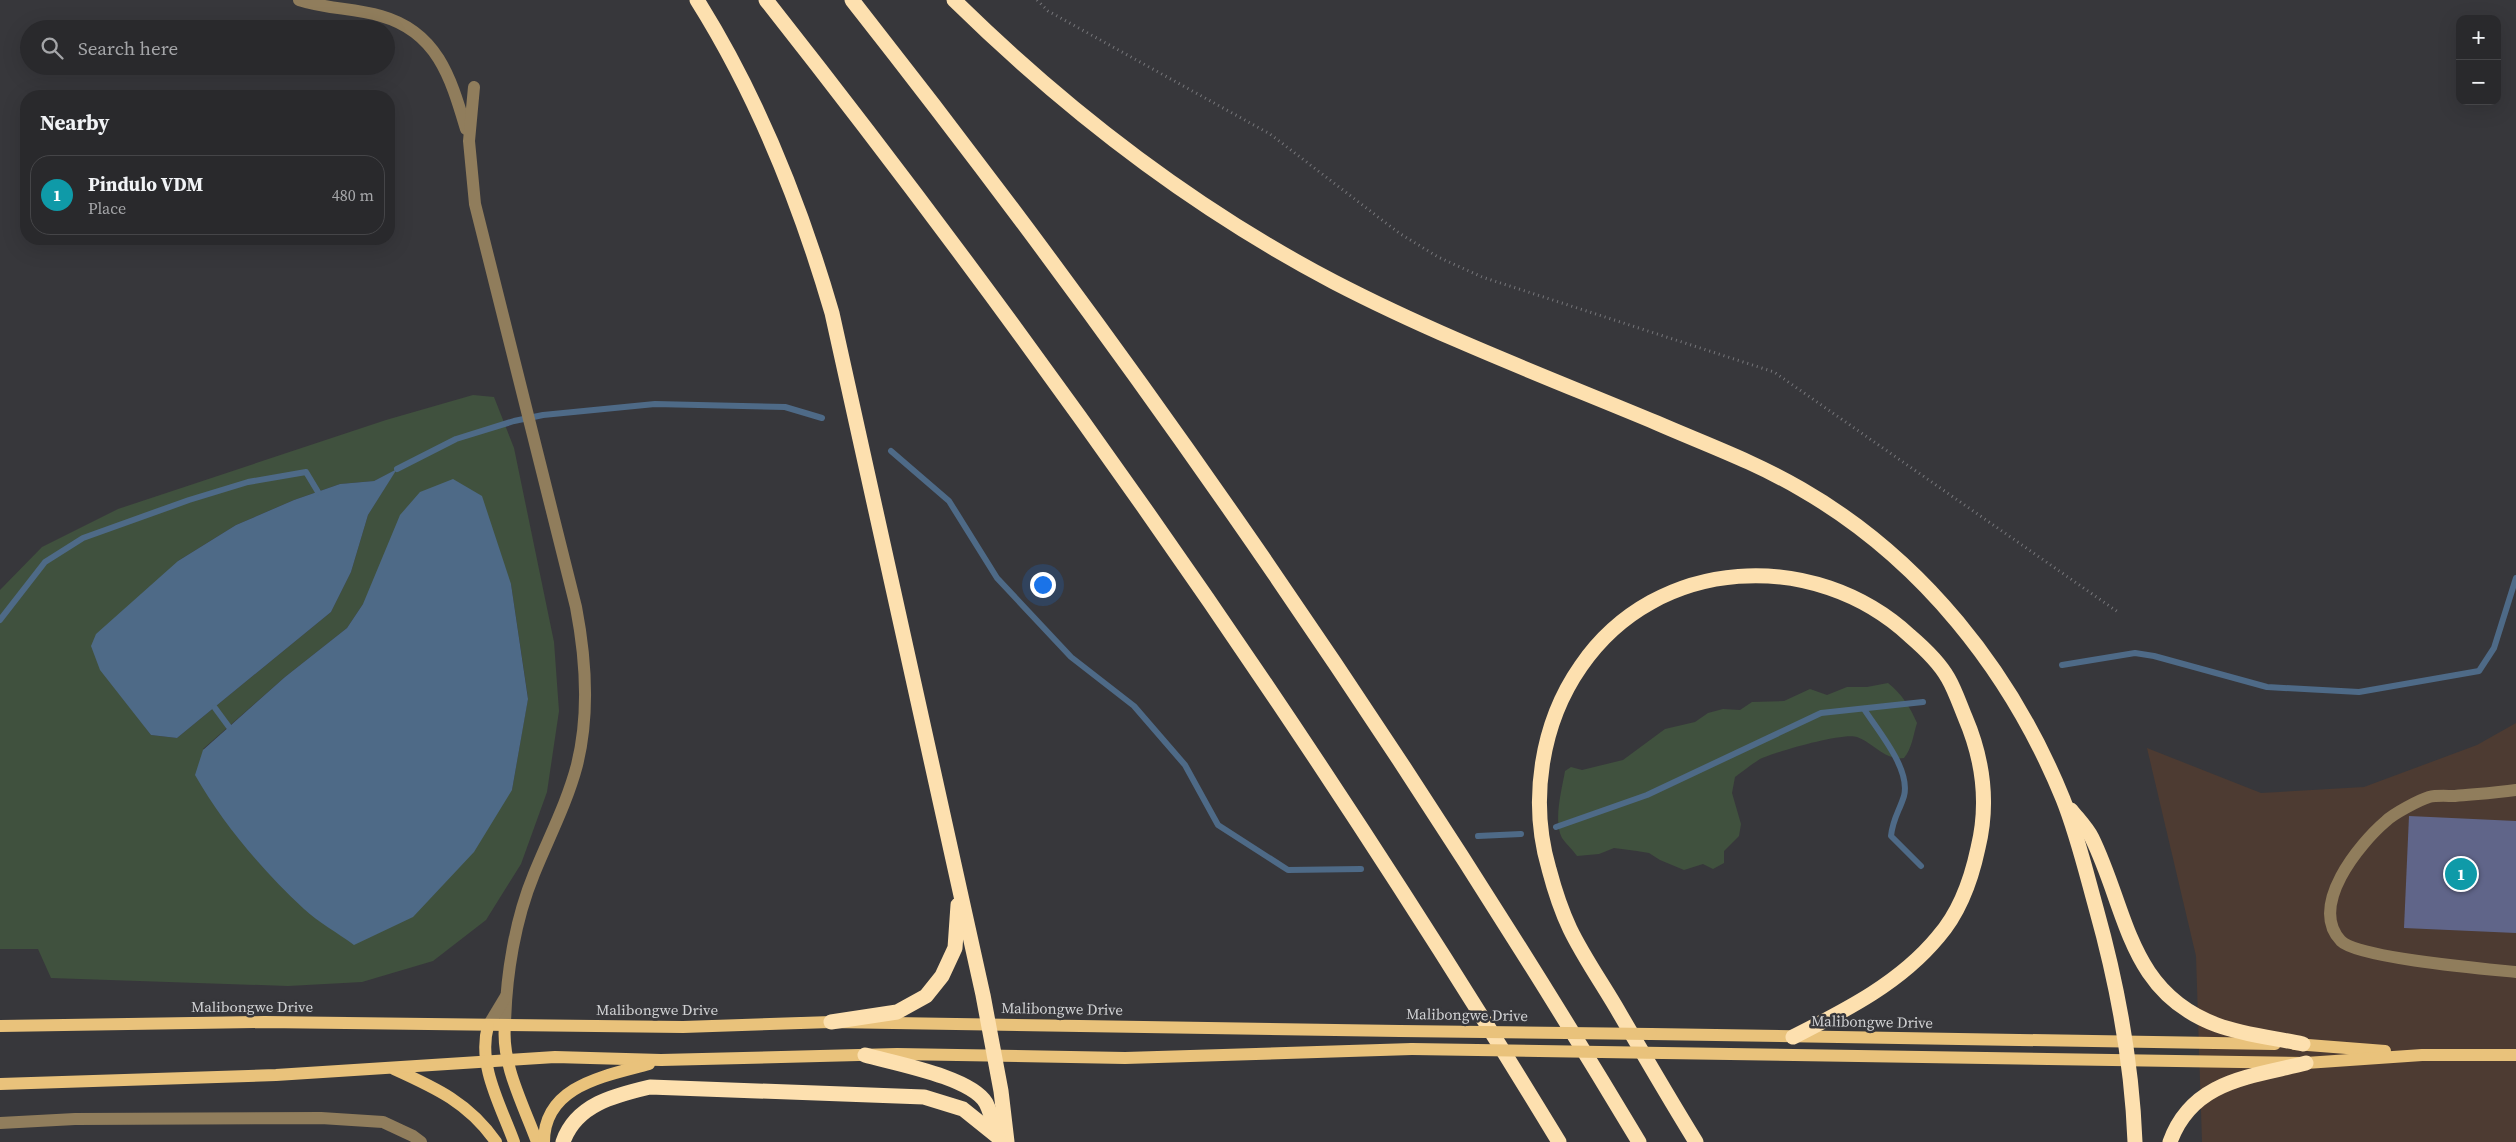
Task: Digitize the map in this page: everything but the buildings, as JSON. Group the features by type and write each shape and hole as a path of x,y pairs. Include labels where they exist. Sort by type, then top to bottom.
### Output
{"highway":[{"path":"697,0 734,63 787,178 818,266 832,313 988,1024 994,1055 1001,1140"},
{"path":"766,0 899,171 1068,401 1258,672 1412,907 1559,1142"},
{"path":"852,0 951,128 1130,369 1300,612 1493,906 1639,1142"},
{"path":"954,0 1031,73 1103,134 1198,202 1280,253 1397,313 1760,467 1835,510 1901,562 1940,600 1967,632 2009,692 2027,723 2064,801 2104,936 2122,1018 2126,1060 2134,1108 2135,1142"},
{"path":"1696,1142 1570,929 1548,868 1541,831 1541,773 1551,721 1572,678 1589,653 1609,633 1636,612 1667,594 1692,585 1747,575 1786,577 1824,585 1858,599 1892,619 1925,650 1948,678 1975,740 1985,791 1982,832 1973,871 1958,909 1938,938 1900,976 1849,1008 1793,1037"},
{"path":"2064,801 2091,836 2138,957 2152,978 2170,998 2198,1016 2219,1026 2303,1044"},
{"path":"831,1022 897,1012 926,996 942,976 955,948 959,889"},
{"path":"865,1055 931,1072 977,1094 986,1103 1001,1140"},
{"path":"2170,1142 2192,1105 2215,1087 2306,1063"},
{"path":"563,1142 577,1119 590,1108 613,1096 650,1087 924,1097 963,1108 1001,1140"}],"main road":[{"name":"Malibongwe Drive","path":"0,1026 264,1022 683,1027 831,1022 2303,1044 2422,1054"},
{"path":"505,1025 504,1038 508,1061 537,1142"},
{"path":"488,1026 484,1039 486,1063 514,1142"},
{"path":"0,1084 393,1069 555,1057 661,1060 865,1055 1125,1058 1412,1049 2306,1063 2422,1054 2516,1055"},
{"path":"544,1142 548,1120 553,1110 573,1088 588,1081 661,1060"},
{"path":"393,1069 435,1088 462,1104 496,1142"}],"street":[{"path":"299,0 381,15 391,20"},
{"path":"395,22 423,39 433,49 448,73 469,141"},
{"path":"474,87 469,141 475,204 576,607 582,644 586,696 581,742 574,778 562,813 525,898 506,996 505,1025"},
{"path":"2516,790 2429,797 2386,820 2356,855 2335,884 2330,915 2334,930 2342,942 2361,950 2410,959 2516,972"},
{"path":"488,1026 506,996"},
{"path":"0,1123 75,1119 321,1118 383,1122 413,1136 421,1142"}],"path":[{"path":"1037,0 1048,11 1270,134 1399,233 1438,257 1482,276 1774,372 2118,612"}],"shaded area":[{"path":"2516,723 2516,1142 2202,1142 2196,956 2147,748 2261,793 2364,787 2477,745"}],"green space":[{"path":"473,395 494,397 514,448 554,642 559,711 547,792 521,864 486,920 433,961 362,982 288,986 51,978 38,949 0,949 0,590 42,547 118,509 386,420","holes":["396,470 368,515 351,572 331,612 177,738 151,735 130,705 178,561 236,525 294,500 340,484 374,481","511,584 528,698 512,790 203,749 285,677 347,628 363,604"]},
{"path":"1888,683 1905,701 1917,723 1911,746 1904,758 1891,757 1857,737 1849,736 1809,744 1760,759 1735,777 1732,793 1741,824 1739,836 1724,851 1724,863 1713,869 1703,864 1684,870 1649,853 1614,848 1599,854 1577,856 1562,838 1558,823 1559,805 1565,771 1571,767 1582,770 1623,760 1665,729 1695,722 1708,713 1723,709 1740,710 1752,702 1784,701 1810,689 1827,695 1847,687 1867,687"}],"water":[{"path":"397,469 368,515 351,572 331,612 177,738 151,735 100,670 91,646 96,634 178,561 236,525 294,500 340,484 374,481"},
{"path":"453,479 482,496 511,584 528,699 512,790 474,852 413,917 354,945 310,914 273,879 231,829 195,775 203,750 285,677 347,628 363,604 400,515 420,492"}],"waterway":[{"path":"397,469 456,439 514,421 543,415 655,404 785,407 822,418"},
{"path":"891,451 949,501 997,578 1071,657 1134,706 1185,765 1218,825 1288,870 1361,869"},
{"path":"0,620 45,562 83,538 189,500 248,482 306,472 318,492"},
{"path":"2062,665 2135,653 2154,656 2267,687 2359,692 2479,671 2494,648 2516,578"},
{"path":"1556,827 1647,795 1821,713 1923,702"},
{"path":"215,708 229,727"},
{"path":"1864,709 1885,739 1903,774 1904,796 1891,836 1921,866"},
{"path":"1478,836 1521,834"}],"place":[{"name":"Pindulo VDM","path":"2461,874"}]}
